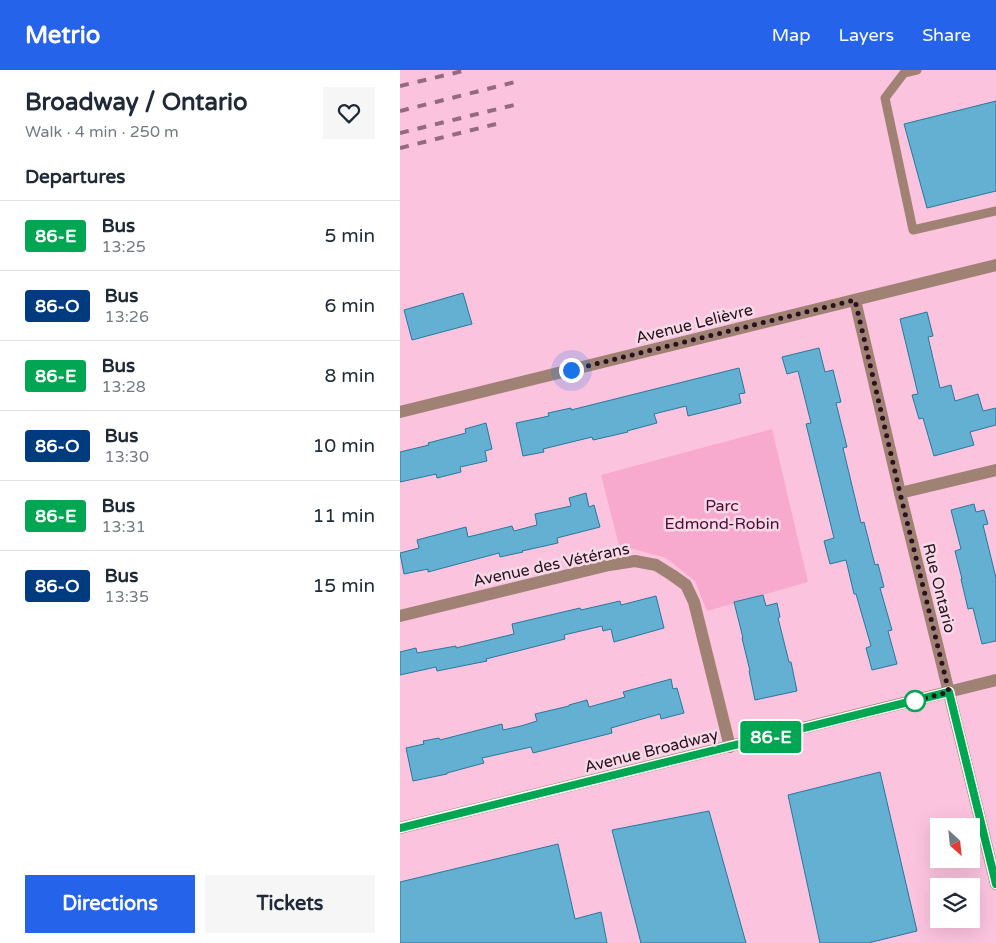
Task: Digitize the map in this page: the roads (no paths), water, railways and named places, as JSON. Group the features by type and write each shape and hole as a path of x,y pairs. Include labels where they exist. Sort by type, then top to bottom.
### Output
{"street":[{"name":"Avenue Lelièvre","path":"400,412 996,265"},
{"name":"Rue Ontario","path":"855,300 900,493 996,884"},
{"path":"900,493 996,470"},
{"name":"Avenue des Vétérans","path":"400,616 609,565 635,561 656,565 686,585 694,602 730,747"},
{"name":"Avenue Broadway","path":"400,828 996,680"}],"lane":[{"path":"917,70 904,73 885,98 913,230 996,211"}],"railway":[{"path":"400,86 467,70"},
{"path":"400,111 515,82"},
{"path":"400,133 518,104"},
{"path":"400,148 504,122"}],"park label":[{"name":"Parc Edmond-Robin","path":"722,514"}]}
